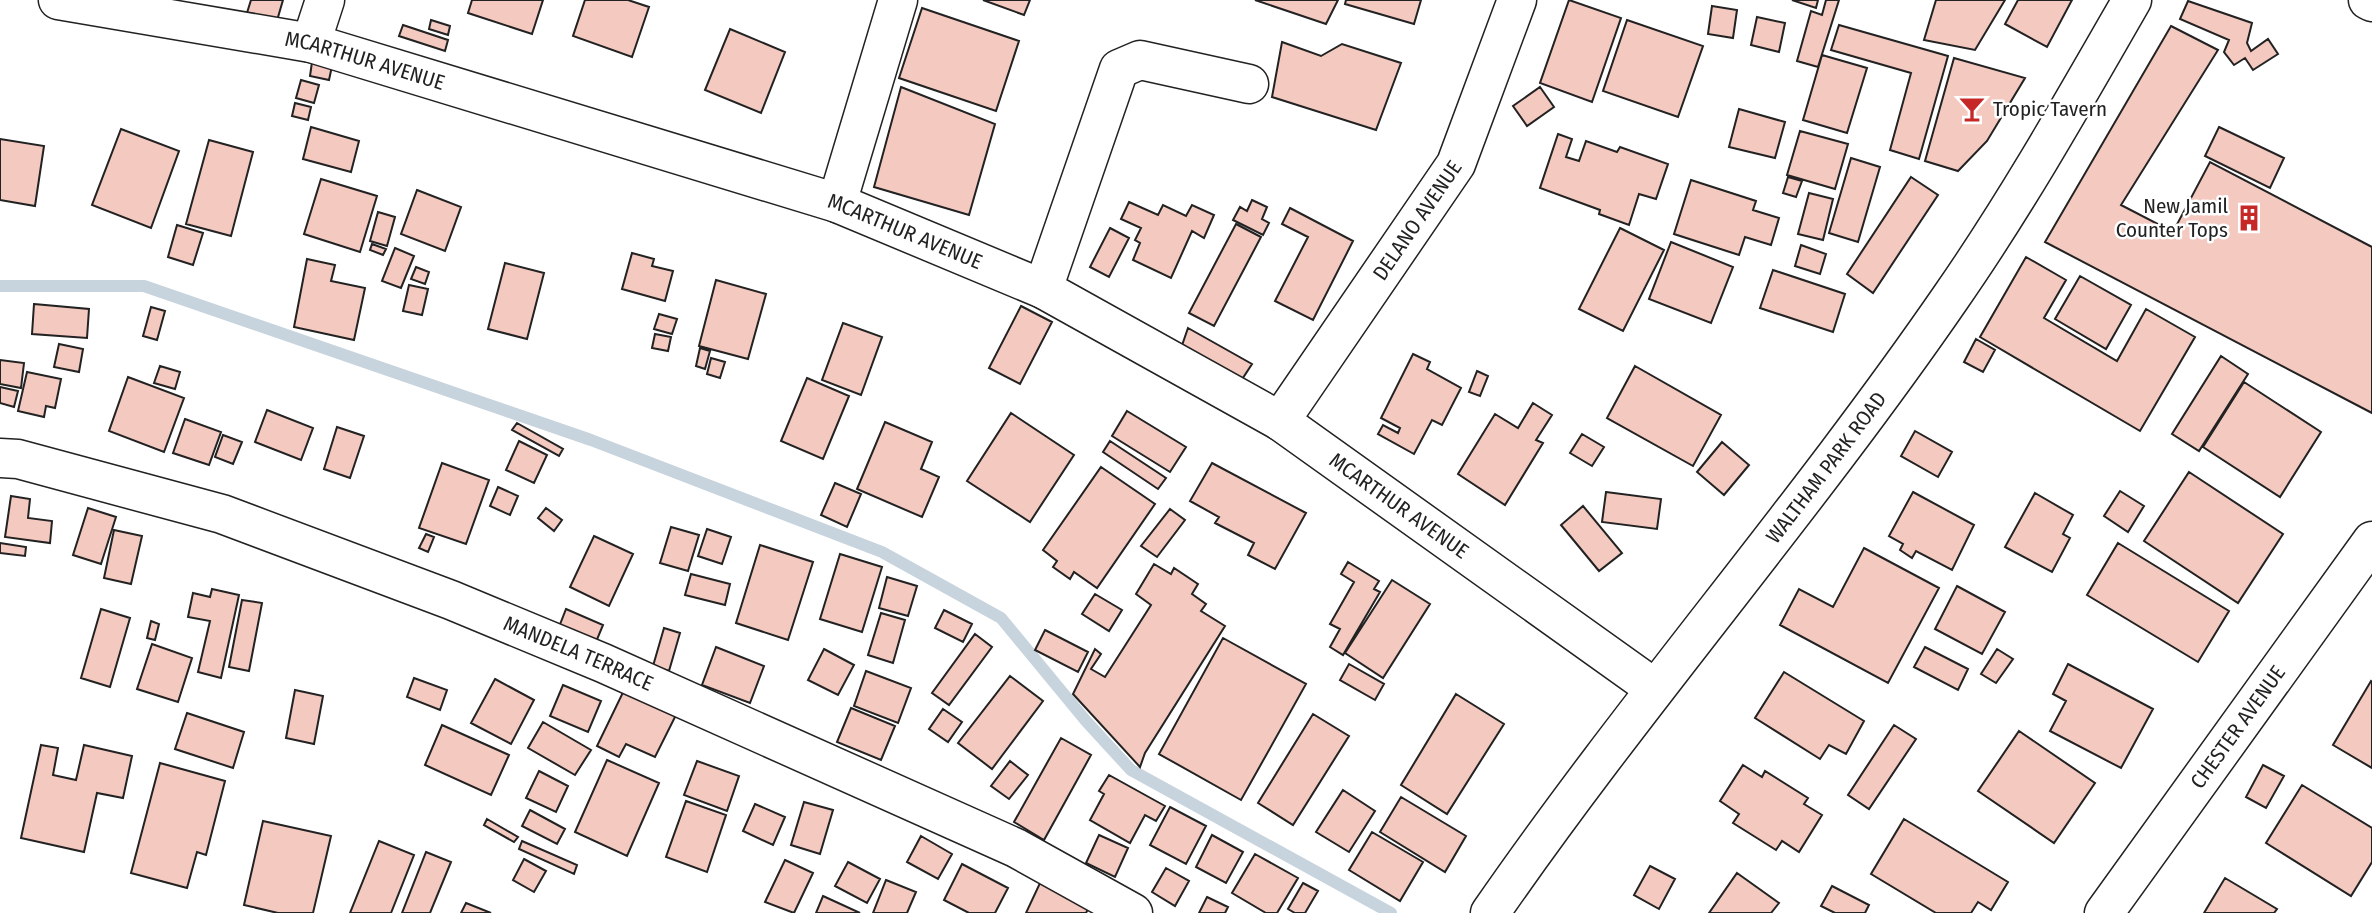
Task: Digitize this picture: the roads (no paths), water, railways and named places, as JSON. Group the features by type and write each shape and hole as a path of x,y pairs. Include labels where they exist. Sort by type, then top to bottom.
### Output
{"street":[{"name":"MCARTHUR AVENUE","path":"58,0 311,43 837,203 1043,289 1280,421 1654,688"},
{"path":"311,43 325,0"},
{"path":"837,203 898,0"},
{"name":"DELANO AVENUE","path":"1280,421 1456,163 1517,0"},
{"name":"WALTHAM PARK ROAD","path":"1490,913 1654,688 1777,532 1950,299 2011,207 2132,0"},
{"path":"1043,289 1119,69 1140,60 1249,84"},
{"name":"MANDELA TERRACE","path":"0,458 19,459 222,514 451,600 603,663 1016,848 1133,913"},
{"name":"CHESTER AVENUE","path":"2104,913 2372,541"}],"waterway":[{"path":"0,286 144,286 591,440 882,552 1001,618 1086,721 1131,770 1391,913"}],"place":[{"name":"Tropic Tavern","path":"1972,109"},
{"name":"New Jamil Counter Tops","path":"2249,218"}]}
